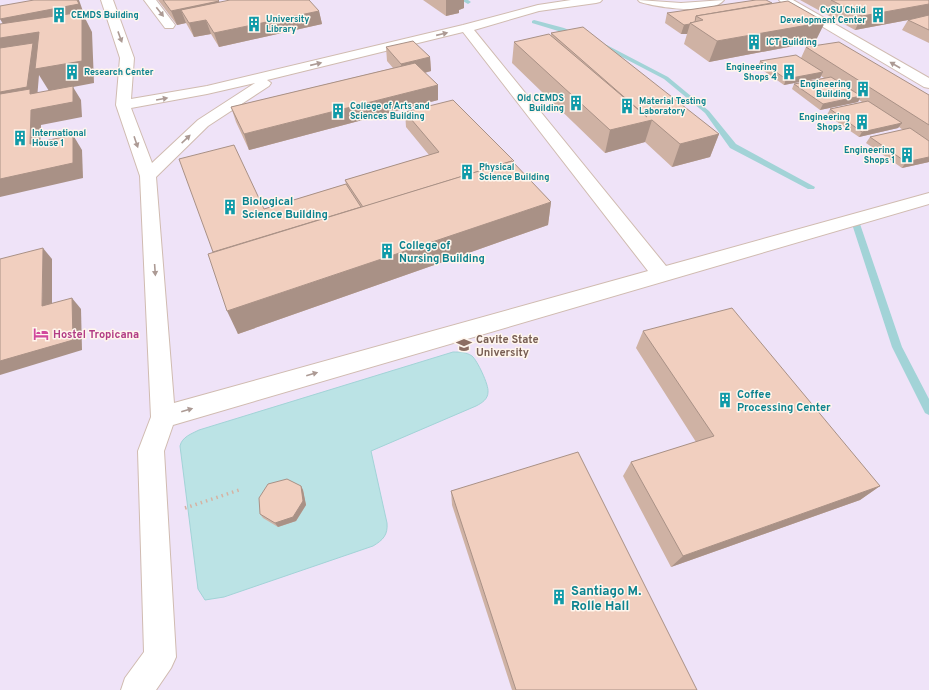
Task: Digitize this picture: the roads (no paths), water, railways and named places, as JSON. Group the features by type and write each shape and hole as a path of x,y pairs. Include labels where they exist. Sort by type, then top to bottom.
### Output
{"lane":[{"path":"107,0 127,58 124,105 148,176 164,417 151,451 160,657 137,690"},
{"path":"150,0 169,25"},
{"path":"124,105 207,90 466,28 538,8 596,0"},
{"path":"644,0 662,4 685,6 706,4 718,0"},
{"path":"786,0 929,84"},
{"path":"466,28 661,273"},
{"path":"148,176 203,123 244,94 290,70"},
{"path":"164,417 661,273 929,198"}],"water":[{"path":"453,352 465,353 474,358 487,384 487,397 476,406 371,451 387,523 386,534 380,542 373,546 224,597 205,600 198,589 180,446 185,438 199,430"}],"waterway":[{"path":"464,0 468,2"},
{"path":"534,22 562,29 578,35"},
{"path":"597,42 666,78 707,112 733,146 811,187"},
{"path":"856,224 897,347 929,410"}],"place":[{"name":"CEMDS Building","path":"59,15"},
{"name":"CvSU Child Development Center","path":"878,15"},
{"name":"University Library","path":"254,24"},
{"name":"ICT Building","path":"754,42"},
{"name":"Research Center","path":"72,72"},
{"name":"Engineering Shops 4","path":"789,72"},
{"name":"Engineering Building","path":"863,89"},
{"name":"Old CEMDS Building","path":"576,103"},
{"name":"Material Testing Laboratory","path":"627,106"},
{"name":"College of Arts and Sciences Building","path":"338,111"},
{"name":"Engineering Shops 2","path":"862,122"},
{"name":"International House 1","path":"20,138"},
{"name":"Engineering Shops 1","path":"907,155"},
{"name":"Physical Science Building","path":"467,172"},
{"name":"Biological Science Building","path":"230,207"},
{"name":"College of Nursing Building","path":"387,251"},
{"name":"Hostel Tropicana","path":"41,334"},
{"name":"Cavite State University","path":"464,345"},
{"name":"Coffee Processing Center","path":"725,400"},
{"name":"Santiago M. Rolle Hall","path":"559,597"}]}
